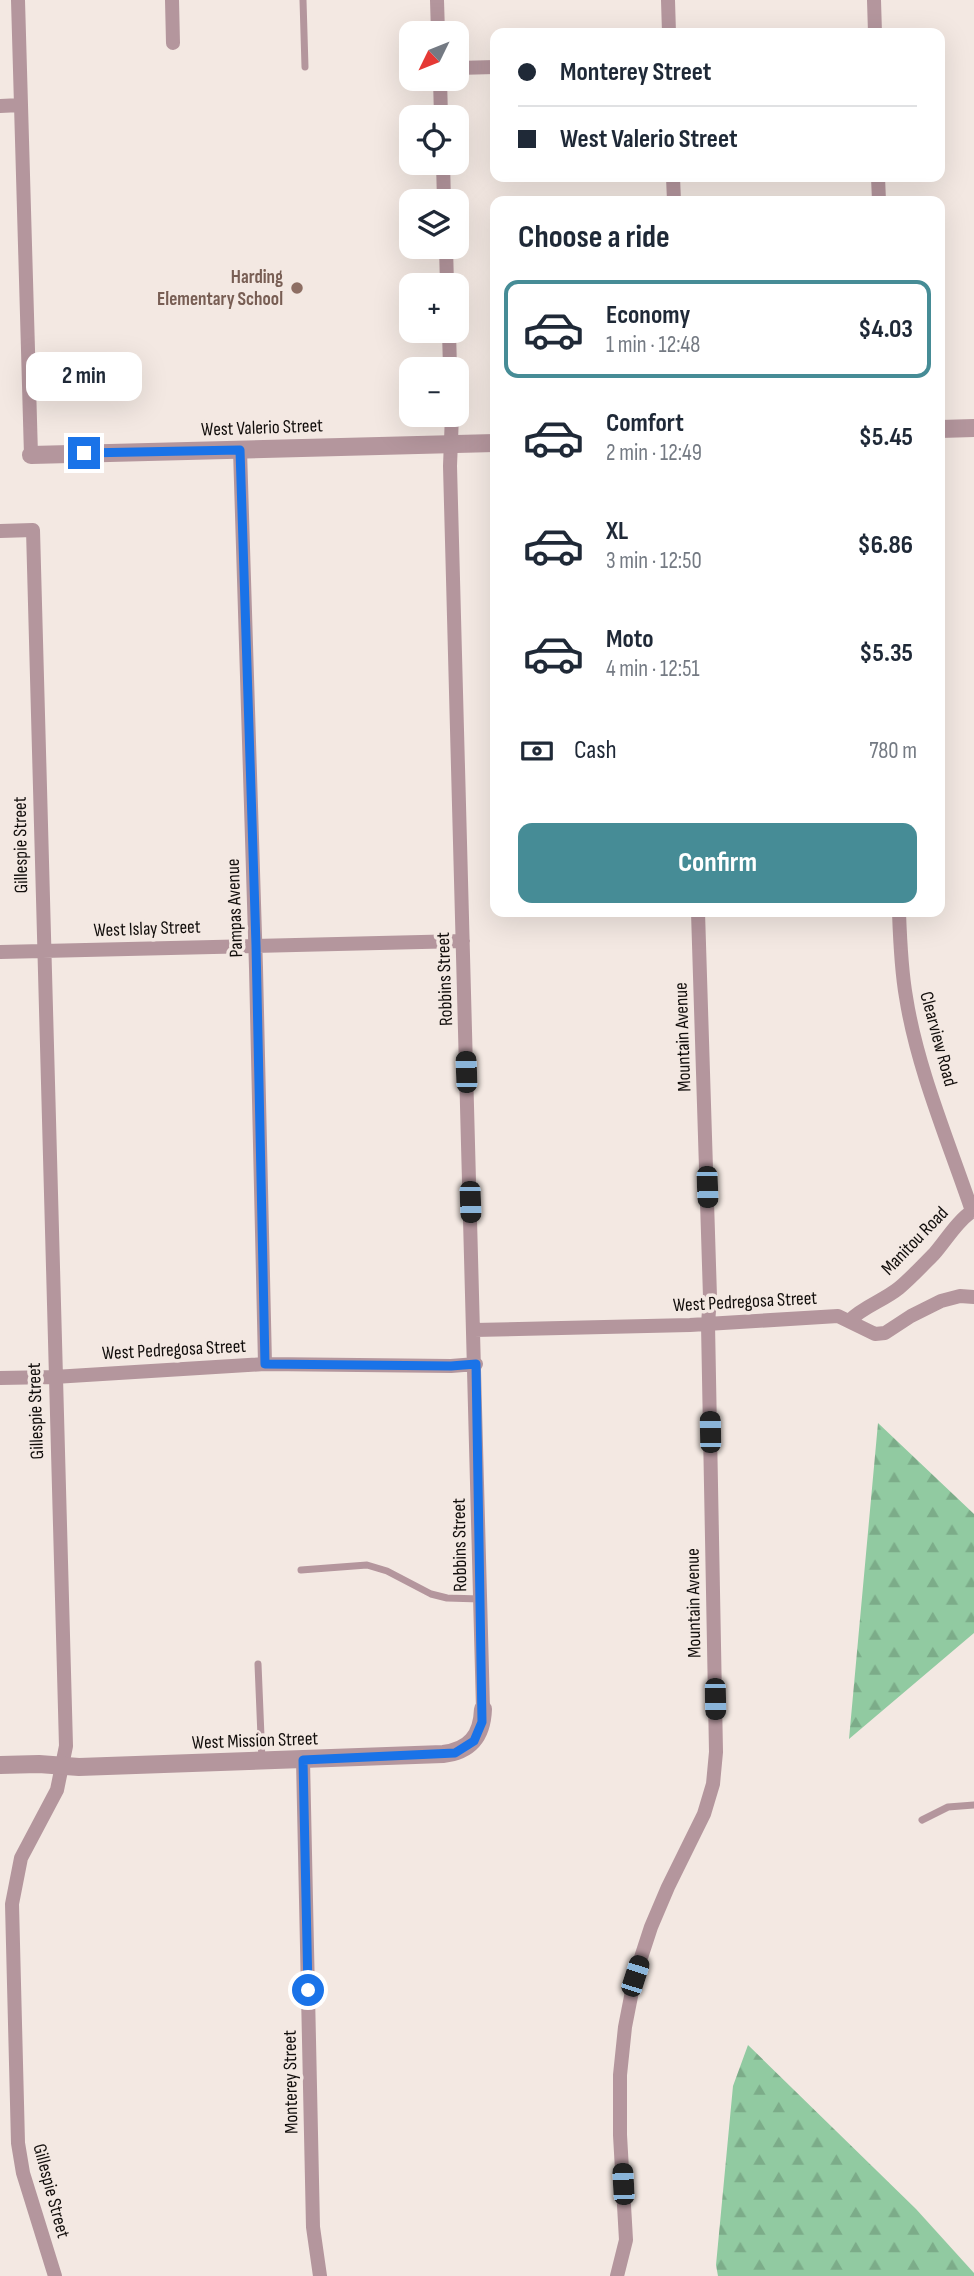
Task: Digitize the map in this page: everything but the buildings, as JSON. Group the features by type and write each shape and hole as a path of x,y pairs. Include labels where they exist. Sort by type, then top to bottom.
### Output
{"street":[{"path":"18,0 31,455"},
{"path":"172,0 173,43"},
{"path":"437,0 438,21"},
{"path":"668,0 669,28"},
{"path":"874,0 875,28"},
{"path":"469,68 490,67"},
{"path":"0,106 21,105"},
{"name":"Robbins Street","path":"451,427 483,1709"},
{"path":"945,429 974,428"},
{"name":"West Valerio Street","path":"31,455 490,443"},
{"name":"Pampas Avenue","path":"240,450 256,945 265,1364"},
{"name":"Gillespie Street","path":"0,531 33,530 66,1746 57,1790 22,1858 12,1904 18,2143 23,2173 55,2276"},
{"name":"Mountain Avenue","path":"618,2276 626,2241 620,2075 625,2028 635,1976 651,1927 704,1814 716,1752 708,1324 710,1297 698,917"},
{"name":"Clearview Road","path":"899,917 900,950 912,1029 973,1211"},
{"name":"West Islay Street","path":"0,952 463,942"},
{"name":"Manitou Road","path":"849,1321 860,1310 899,1288 933,1255 962,1219 973,1211"},
{"name":"West Pedregosa Street","path":"474,1331 708,1324 838,1316 875,1334 885,1333 941,1301 960,1296 974,1297"},
{"name":"West Pedregosa Street","path":"0,1378 265,1364 476,1364"},
{"name":"West Mission Street","path":"0,1765 39,1764 63,1767 262,1762 455,1753 474,1741 482,1722 483,1709"},
{"name":"Monterey Street","path":"303,1760 313,2227 320,2276"}],"lane":[{"path":"303,0 305,67"},
{"path":"301,1570 367,1566 387,1571 431,1594 447,1598 481,1599"},
{"path":"258,1664 262,1762"},
{"path":"922,1820 948,1807 974,1805"}],"green space":[{"path":"878,1423 974,1514 974,1633 849,1739"},
{"path":"748,2045 916,2209 974,2276 718,2276 716,2265 733,2086"}],"place":[{"name":"Harding Elementary School","path":"297,288"}],"route":[{"path":"84,453 240,450 256,945 265,1364 476,1364 482,1722 474,1741 455,1753 303,1760 308,1990"}]}
